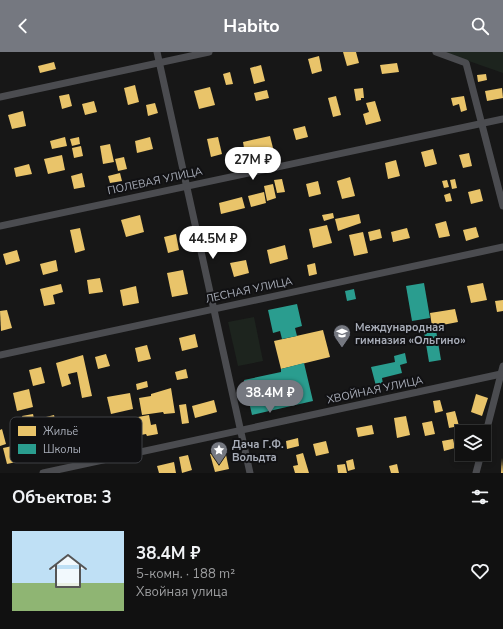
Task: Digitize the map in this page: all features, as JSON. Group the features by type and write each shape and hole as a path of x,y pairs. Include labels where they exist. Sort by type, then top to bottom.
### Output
{"street":[{"path":"157,52 250,473"},
{"path":"0,97 209,52"},
{"path":"436,52 466,63 503,206"},
{"name":"ПОЛЕВАЯ УЛИЦА","path":"0,226 186,185 503,119"},
{"name":"ЛЕСНАЯ УЛИЦА","path":"0,355 503,247"},
{"path":"488,425 503,366"},
{"name":"ХВОЙНАЯ УЛИЦА","path":"142,451 501,374"},
{"path":"476,473 479,461"},
{"name":"ХВОЙНАЯ УЛИЦА","path":"42,473 88,463"}],"shaded area":[{"path":"443,52 503,52 503,73"},
{"path":"254,317 263,361 238,366 228,322"}],"building: Жильё":[{"path":"343,52 356,52 359,63 347,66"},
{"path":"319,56 322,71 312,74 308,59"},
{"path":"54,62 56,69 40,73 38,66"},
{"path":"397,63 399,72 382,74 380,65"},
{"path":"261,65 265,81 254,84 250,68"},
{"path":"230,72 233,84 226,85 223,74"},
{"path":"486,74 487,80 478,82 477,75"},
{"path":"135,85 139,102 128,105 124,88"},
{"path":"210,87 215,105 199,109 194,91"},
{"path":"363,88 364,98 356,101 354,89"},
{"path":"502,88 503,98 487,101 485,91"},
{"path":"267,90 269,98 256,101 254,93"},
{"path":"69,94 72,106 62,109 59,96"},
{"path":"336,96 341,115 333,117 328,98"},
{"path":"464,96 467,110 461,112 459,104 453,106 451,98"},
{"path":"94,101 97,112 85,115 82,104"},
{"path":"375,101 381,121 366,125 363,114 369,112 366,103"},
{"path":"155,103 158,113 148,116 146,105"},
{"path":"23,111 26,126 12,129 8,115"},
{"path":"305,126 308,137 296,140 293,129"},
{"path":"270,136 275,156 265,158 263,149 245,154 243,142"},
{"path":"65,137 67,146 52,149 50,141"},
{"path":"79,137 80,144 72,146 70,139"},
{"path":"150,137 153,149 137,153 135,141"},
{"path":"218,137 222,154 211,157 207,139"},
{"path":"110,144 114,162 103,164 100,146"},
{"path":"81,146 83,156 74,158 72,148"},
{"path":"433,149 437,164 425,167 421,152"},
{"path":"469,153 472,166 463,168 459,155"},
{"path":"62,155 65,170 48,174 44,159"},
{"path":"124,157 127,169 118,171 115,159"},
{"path":"396,160 400,176 388,179 385,163"},
{"path":"29,164 32,174 16,177 14,168"},
{"path":"82,173 85,187 74,189 71,176"},
{"path":"120,173 122,181 110,183 108,176"},
{"path":"350,177 355,196 342,199 337,181"},
{"path":"282,179 285,192 277,193 274,180"},
{"path":"455,179 457,188 452,189 450,180"},
{"path":"447,180 449,187 444,188 442,181"},
{"path":"318,181 321,194 309,197 306,184"},
{"path":"273,184 276,198 267,201 264,186"},
{"path":"480,189 483,201 471,204 468,192"},
{"path":"264,192 266,203 251,207 248,196"},
{"path":"450,193 452,201 446,202 444,195"},
{"path":"242,197 245,208 221,214 219,203"},
{"path":"333,213 334,218 324,221 322,215"},
{"path":"359,214 361,223 338,231 335,219"},
{"path":"140,215 144,232 126,237 121,220"},
{"path":"446,221 450,236 439,238 435,224"},
{"path":"327,225 332,243 313,248 309,229"},
{"path":"476,227 479,237 466,241 463,230"},
{"path":"80,228 85,250 75,253 70,230"},
{"path":"407,228 410,238 393,242 391,232"},
{"path":"380,229 382,238 370,241 368,232"},
{"path":"363,232 368,253 354,256 349,235"},
{"path":"176,234 179,250 168,253 164,237"},
{"path":"285,245 288,259 270,264 267,250"},
{"path":"17,250 20,261 6,265 3,254"},
{"path":"56,260 58,271 43,275 40,264"},
{"path":"246,260 249,273 234,277 230,263"},
{"path":"315,263 317,274 309,276 307,265"},
{"path":"183,270 188,294 172,297 167,273"},
{"path":"100,278 103,292 89,294 87,280"},
{"path":"483,283 487,300 471,303 467,286"},
{"path":"61,284 63,292 53,295 55,304 44,306 40,289"},
{"path":"136,286 139,303 123,306 120,290"},
{"path":"503,300 503,311 497,312 495,301"},
{"path":"455,309 458,322 432,327 430,313"},
{"path":"7,310 12,328 1,331 0,311"},
{"path":"323,330 330,357 281,369 274,341"},
{"path":"195,334 198,347 182,351 179,338"},
{"path":"147,345 151,359 138,362 135,348"},
{"path":"106,354 110,366 98,369 95,357"},
{"path":"83,355 92,396 82,398 77,372 68,374 71,384 62,387 56,363"},
{"path":"41,367 45,383 33,386 29,370"},
{"path":"186,369 188,378 177,380 175,372"},
{"path":"147,381 148,387 137,390 136,384"},
{"path":"171,388 175,413 164,414 163,412 142,415 139,398 151,396 151,394"},
{"path":"29,389 33,407 17,411 13,393"},
{"path":"130,393 133,409 111,414 107,397"},
{"path":"476,394 488,398 482,416 471,412"},
{"path":"214,400 217,412 195,418 192,406"},
{"path":"440,400 443,411 435,413 433,401"},
{"path":"186,404 189,423 182,424 179,405"},
{"path":"455,411 459,425 449,428 446,413"},
{"path":"33,414 34,417 22,417"},
{"path":"149,415 151,425 156,424 158,434 147,436 146,434 142,435 142,417 138,417"},
{"path":"406,416 410,435 397,438 394,418"},
{"path":"432,421 435,434 425,436 422,423"},
{"path":"372,425 374,434 358,437 356,428"},
{"path":"2,429 6,444 0,446 0,430"},
{"path":"298,438 299,446 287,449 286,441"},
{"path":"453,439 455,448 444,451 442,441"},
{"path":"326,441 329,453 316,456 313,444"},
{"path":"10,446 10,463 12,463 7,464 3,448"},
{"path":"225,450 229,469 215,472 210,454"},
{"path":"303,453 309,473 295,473 293,466 298,465 296,455"},
{"path":"188,455 192,470 182,473 179,457"},
{"path":"502,458 503,473 501,473"},
{"path":"353,459 355,469 348,471 346,461"},
{"path":"174,462 176,473 159,473 157,466"},
{"path":"345,464 347,473 338,473 337,465"},
{"path":"397,464 399,473 391,473 389,466"}],"building: Школы":[{"path":"424,283 430,318 412,321 406,286"},
{"path":"354,289 356,299 347,301 345,291"},
{"path":"297,304 302,326 295,328 297,336 282,339 280,331 273,333 268,310"},
{"path":"436,330 441,360 429,362 424,332"},
{"path":"405,353 407,363 400,365 402,373 382,378 383,384 376,386 371,367 395,362 394,356"},
{"path":"304,363 313,401 252,415 244,380 281,372 281,369"}],"place":[{"name":"Международная гимназия «Ольгино»","path":"342,348"},
{"name":"Дача Г.Ф. Вольдта","path":"219,465"}]}
